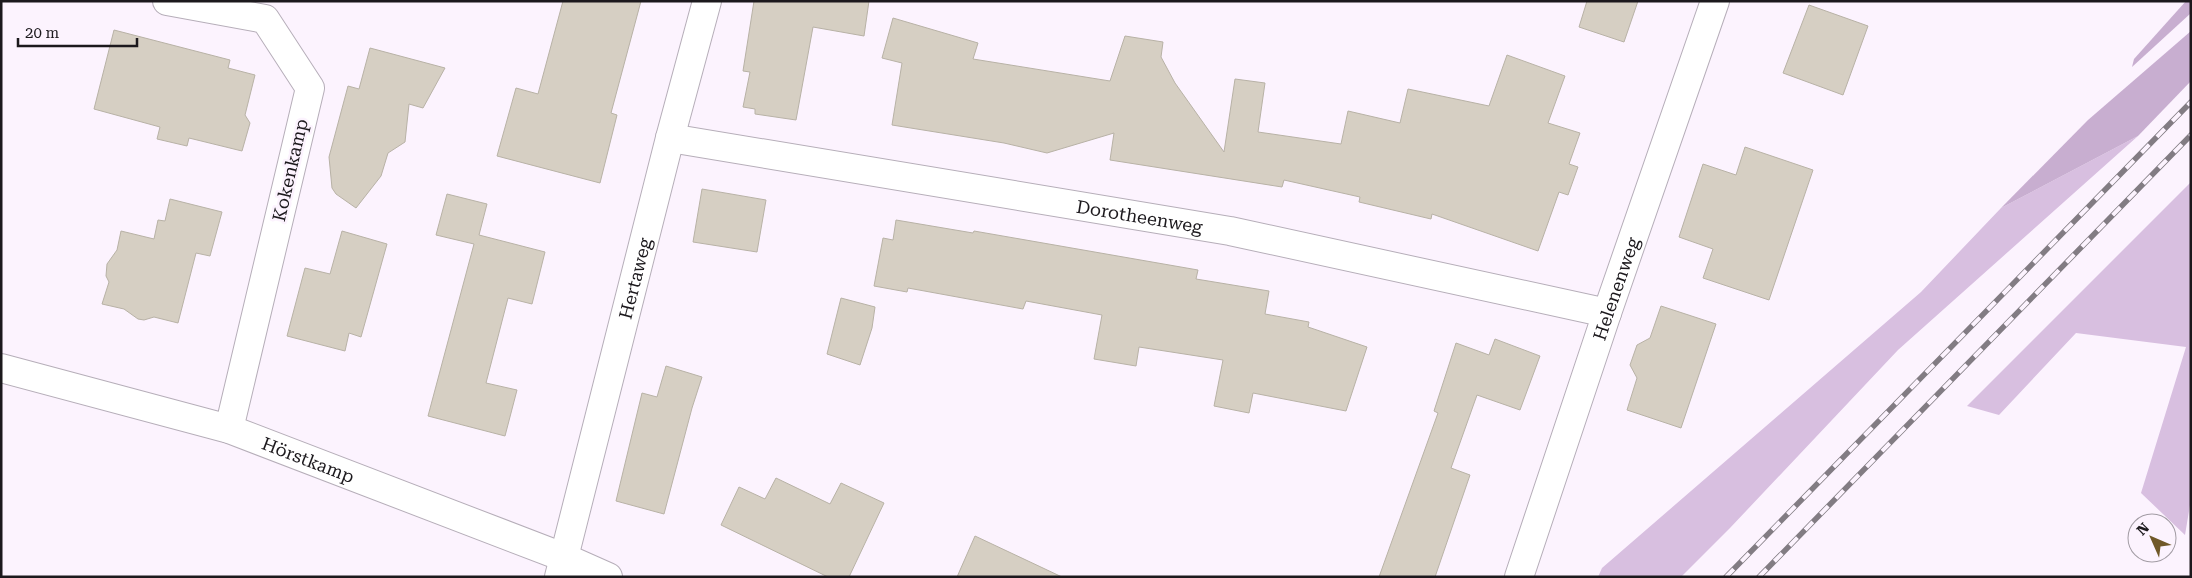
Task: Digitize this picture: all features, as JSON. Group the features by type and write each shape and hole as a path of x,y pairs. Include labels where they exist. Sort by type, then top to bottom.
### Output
{"street":[{"name":"Kokenkamp","path":"168,1 265,19 310,88 228,429"},
{"name":"Hertaweg","path":"561,567 670,138 707,1"},
{"name":"Helenenweg","path":"1520,577 1607,313 1715,1"},
{"name":"Dorotheenweg","path":"670,138 1230,231 1607,313"},
{"name":"Hörstkamp","path":"1,368 228,429 561,567 608,577"}],"shaded area":[{"path":"2186,1 2191,1 2191,13 2132,67 2134,59"},
{"path":"2191,31 2191,81 2138,136 2001,208 2088,120"},
{"path":"2138,136 1898,350 1730,528 1681,577 1598,577 1602,568 1921,292 2001,208"},
{"path":"2191,182 2191,499 2185,535 2177,527 2177,513 2162,513 2141,493 2186,347 2076,333 1999,415 1967,406"}],"building":[{"path":"563,1 641,1 611,113 617,115 600,183 497,156 516,88 538,94"},
{"path":"754,1 869,1 864,36 813,27 796,120 755,114 755,109 743,107 750,72 743,71"},
{"path":"1587,1 1638,1 1624,42 1579,27"},
{"path":"1809,5 1868,26 1843,95 1783,73"},
{"path":"893,18 978,43 973,59 1110,81 1125,36 1163,42 1161,57 1175,83 1224,152 1235,79 1265,83 1258,132 1341,144 1348,111 1400,123 1408,89 1489,106 1507,55 1565,76 1548,123 1580,133 1569,164 1578,167 1568,195 1559,192 1538,251 1432,214 1431,219 1359,202 1360,197 1284,180 1282,187 1110,160 1114,133 1047,153 1004,143 892,125 902,63 882,58"},
{"path":"114,30 230,60 228,68 255,75 245,115 250,123 242,151 189,138 187,146 157,139 160,127 94,109"},
{"path":"370,48 445,68 423,108 409,104 405,142 388,153 381,176 356,208 336,194 332,188 329,157 348,86 359,89"},
{"path":"1745,147 1813,170 1769,300 1703,278 1713,249 1679,237 1703,164 1736,175"},
{"path":"702,189 766,200 757,252 693,242"},
{"path":"447,194 487,204 479,235 545,252 532,304 508,298 486,383 517,390 505,436 428,416 474,244 436,235"},
{"path":"170,199 222,212 210,256 196,253 178,323 154,317 144,320 138,319 124,309 102,304 109,282 106,276 107,264 117,250 121,231 154,239 158,220 165,221"},
{"path":"896,220 973,233 974,231 1198,270 1196,279 1269,291 1265,314 1309,322 1308,327 1367,347 1346,411 1253,393 1249,413 1214,406 1223,360 1139,347 1136,366 1094,359 1102,315 1026,301 1023,309 908,288 907,292 874,286 883,238 893,240"},
{"path":"342,231 387,244 361,337 349,333 345,351 287,336 305,268 330,274"},
{"path":"841,298 875,307 872,328 860,365 827,354"},
{"path":"1661,306 1716,324 1681,428 1627,410 1637,378 1630,365 1637,345 1650,338"},
{"path":"1495,339 1540,356 1520,410 1477,395 1451,468 1470,475 1435,577 1379,577 1438,413 1434,411 1456,343 1489,355"},
{"path":"666,366 702,377 664,514 616,501 642,393 657,397"},
{"path":"776,478 830,504 841,483 884,503 849,577 828,577 721,525 739,487 765,499"},
{"path":"975,536 1062,577 957,577"}],"railway":[{"path":"1726,577 2191,102"},
{"path":"1759,577 2191,135"}]}
